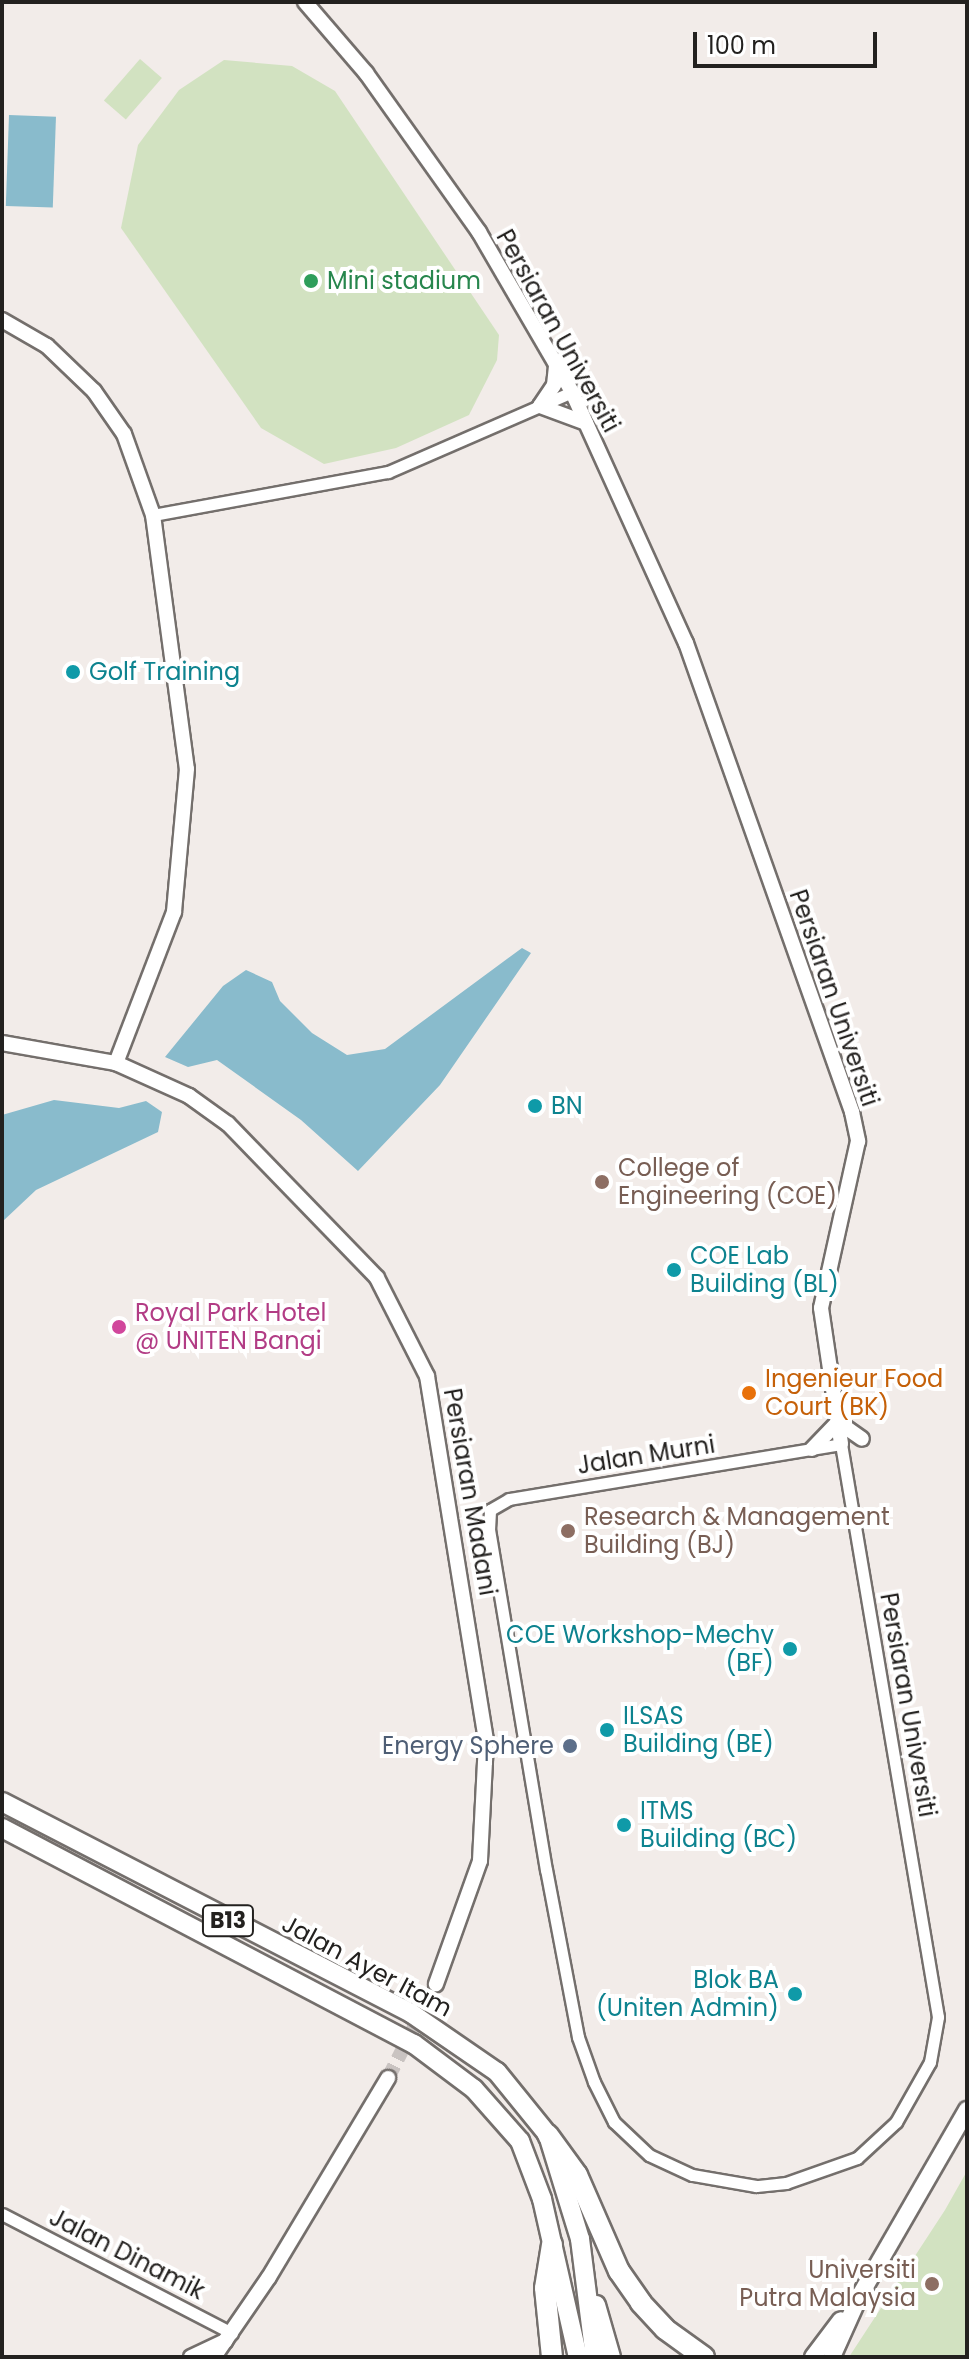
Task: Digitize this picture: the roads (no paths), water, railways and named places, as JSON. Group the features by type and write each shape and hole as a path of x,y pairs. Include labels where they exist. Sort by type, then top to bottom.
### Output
{"highway":[{"path":"548,2135 577,2175 619,2271 641,2303 665,2329 704,2357"},
{"path":"552,2245 545,2288 552,2357"}],"main road":[{"name":"Jalan Ayer Itam","path":"2,1802 455,2039 497,2072 548,2135"},
{"name":"Jalan Ayer Itam","path":"2,1828 414,2044 474,2089 520,2141 552,2245"},
{"path":"832,2357 859,2297 967,2110"},
{"name":"B13","path":"548,2135 574,2212 595,2357"},
{"name":"B13","path":"552,2245 578,2357"},
{"path":"582,2261 591,2276 611,2357"},
{"path":"558,2268 555,2288 565,2357"},
{"path":"813,2357 859,2297"}],"street":[{"name":"Persiaran Universiti","path":"305,2 366,73 470,220 572,392 686,643 852,1112 858,1141 821,1308 841,1444 938,2017 930,2062 896,2122 857,2158 786,2183 756,2186 692,2175 649,2155 614,2122 578,2037 489,1530 490,1510"},
{"path":"2,320 47,346 94,391 124,434 153,515 187,769 174,912 116,1063"},
{"path":"540,406 554,385 556,365"},
{"path":"153,515 388,472 572,392"},
{"path":"540,406 587,423"},
{"name":"Persiaran Madani","path":"2,1043 116,1063 189,1096 228,1124 327,1221 377,1278 427,1376 486,1742 480,1861 436,1984"},
{"path":"812,1449 838,1422 862,1439"},
{"name":"Jalan Murni","path":"490,1510 509,1499 841,1444"},
{"path":"214,2357 388,2078"},
{"name":"Jalan Dinamik","path":"2,2214 229,2337"},
{"path":"191,2357 229,2337"}],"water":[{"path":"9,115 56,117 53,208 6,206"},
{"path":"522,948 531,953 440,1085 358,1171 301,1120 217,1060 188,1067 165,1057 223,986 246,970 272,982 280,1001 312,1033 347,1055 385,1049"},
{"path":"54,1100 119,1108 146,1101 162,1112 158,1132 36,1190 2,1222 2,1115"}],"tunnel":[{"path":"388,2078 436,1984"}],"place":[{"name":"Mini stadium","path":"311,281"},
{"name":"Golf Training","path":"73,672"},
{"name":"BN","path":"535,1106"},
{"name":"College of Engineering (COE)","path":"602,1182"},
{"name":"COE Lab Building (BL)","path":"674,1270"},
{"name":"Royal Park Hotel @ UNITEN Bangi","path":"119,1327"},
{"name":"Ingenieur Food Court (BK)","path":"749,1393"},
{"name":"Research & Management Building (BJ)","path":"568,1531"},
{"name":"COE Workshop-Mechy (BF)","path":"790,1649"},
{"name":"ILSAS Building (BE)","path":"607,1730"},
{"name":"Energy Sphere","path":"570,1746"},
{"name":"ITMS Building (BC)","path":"624,1825"},
{"name":"Blok BA (Uniten Admin)","path":"795,1994"},
{"name":"Universiti Putra Malaysia","path":"932,2284"}]}
